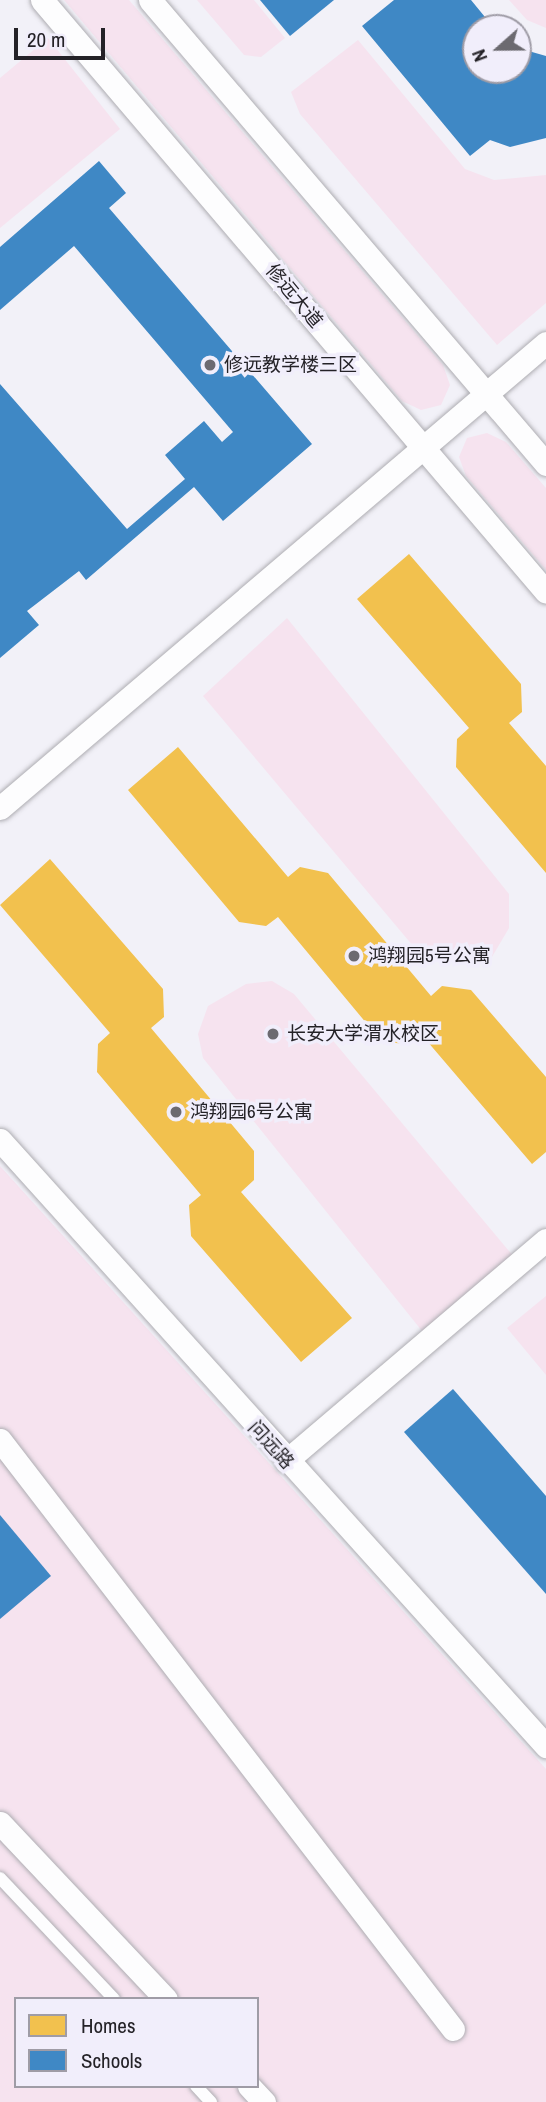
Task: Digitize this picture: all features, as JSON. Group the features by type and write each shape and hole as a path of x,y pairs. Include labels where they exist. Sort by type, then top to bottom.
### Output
{"street":[{"name":"修远大道","path":"42,0 546,592"},
{"path":"150,0 546,464"},
{"path":"0,808 546,343"},
{"name":"问远路","path":"0,1140 286,1461 546,1746"},
{"path":"286,1461 546,1240"},
{"path":"0,1440 453,2029"},
{"path":"0,1823 164,1997"},
{"path":"251,2088 264,2102"}],"lane":[{"path":"0,1878 112,1997"},
{"path":"198,2088 211,2102"}],"shaded area":[{"path":"64,0 129,0 443,365 450,385 441,405 421,410 402,401"},
{"path":"197,0 254,0 285,38 261,57 244,55"},
{"path":"509,0 546,0 546,28 532,22 532,14 522,14"},
{"path":"48,38 120,129 0,228 0,78"},
{"path":"358,40 465,169 494,180 546,175 546,303 497,345 300,114 291,92"},
{"path":"487,433 506,442 546,488 546,570 466,476 459,457 467,438"},
{"path":"287,618 509,894 509,928 489,962 424,959 203,696"},
{"path":"272,981 294,994 514,1257 422,1331 203,1058 198,1034 208,1006 246,984"},
{"path":"0,1166 546,1769 546,2102 0,2102"},
{"path":"546,1296 546,1375 507,1328"}],"building: Homes":[{"path":"409,554 521,684 522,712 509,723 546,766 546,873 456,767 457,739 469,728 357,599"},
{"name":"鸿翔园5号公寓","path":"178,747 288,877 300,867 328,873 431,996 442,986 471,990 546,1077 546,1152 532,1164 421,1034 409,1044 382,1042 278,917 266,926 239,922 128,790"},
{"name":"鸿翔园6号公寓","path":"50,859 163,989 164,1017 151,1028 254,1151 254,1180 241,1192 352,1318 301,1362 191,1236 189,1205 201,1195 97,1072 98,1044 110,1033 0,905"}],"building: Schools":[{"path":"260,0 334,0 290,36"},
{"path":"394,0 471,0 482,14 462,14 462,84 532,84 532,52 546,56 546,138 510,147 490,140 470,156 362,26"},
{"name":"修远教学楼三区","path":"99,161 126,193 109,208 312,444 223,521 194,487 86,580 79,571 27,611 39,625 0,658 0,384 127,529 185,479 165,455 204,421 222,442 233,432 74,246 0,310 0,247"},
{"path":"453,1389 546,1496 546,1594 404,1432"},
{"path":"0,1515 51,1576 0,1619"}],"place":[{"name":"修远教学楼三区","path":"210,365"},
{"name":"鸿翔园5号公寓","path":"354,956"},
{"name":"长安大学渭水校区","path":"273,1034"},
{"name":"鸿翔园6号公寓","path":"176,1112"}]}
